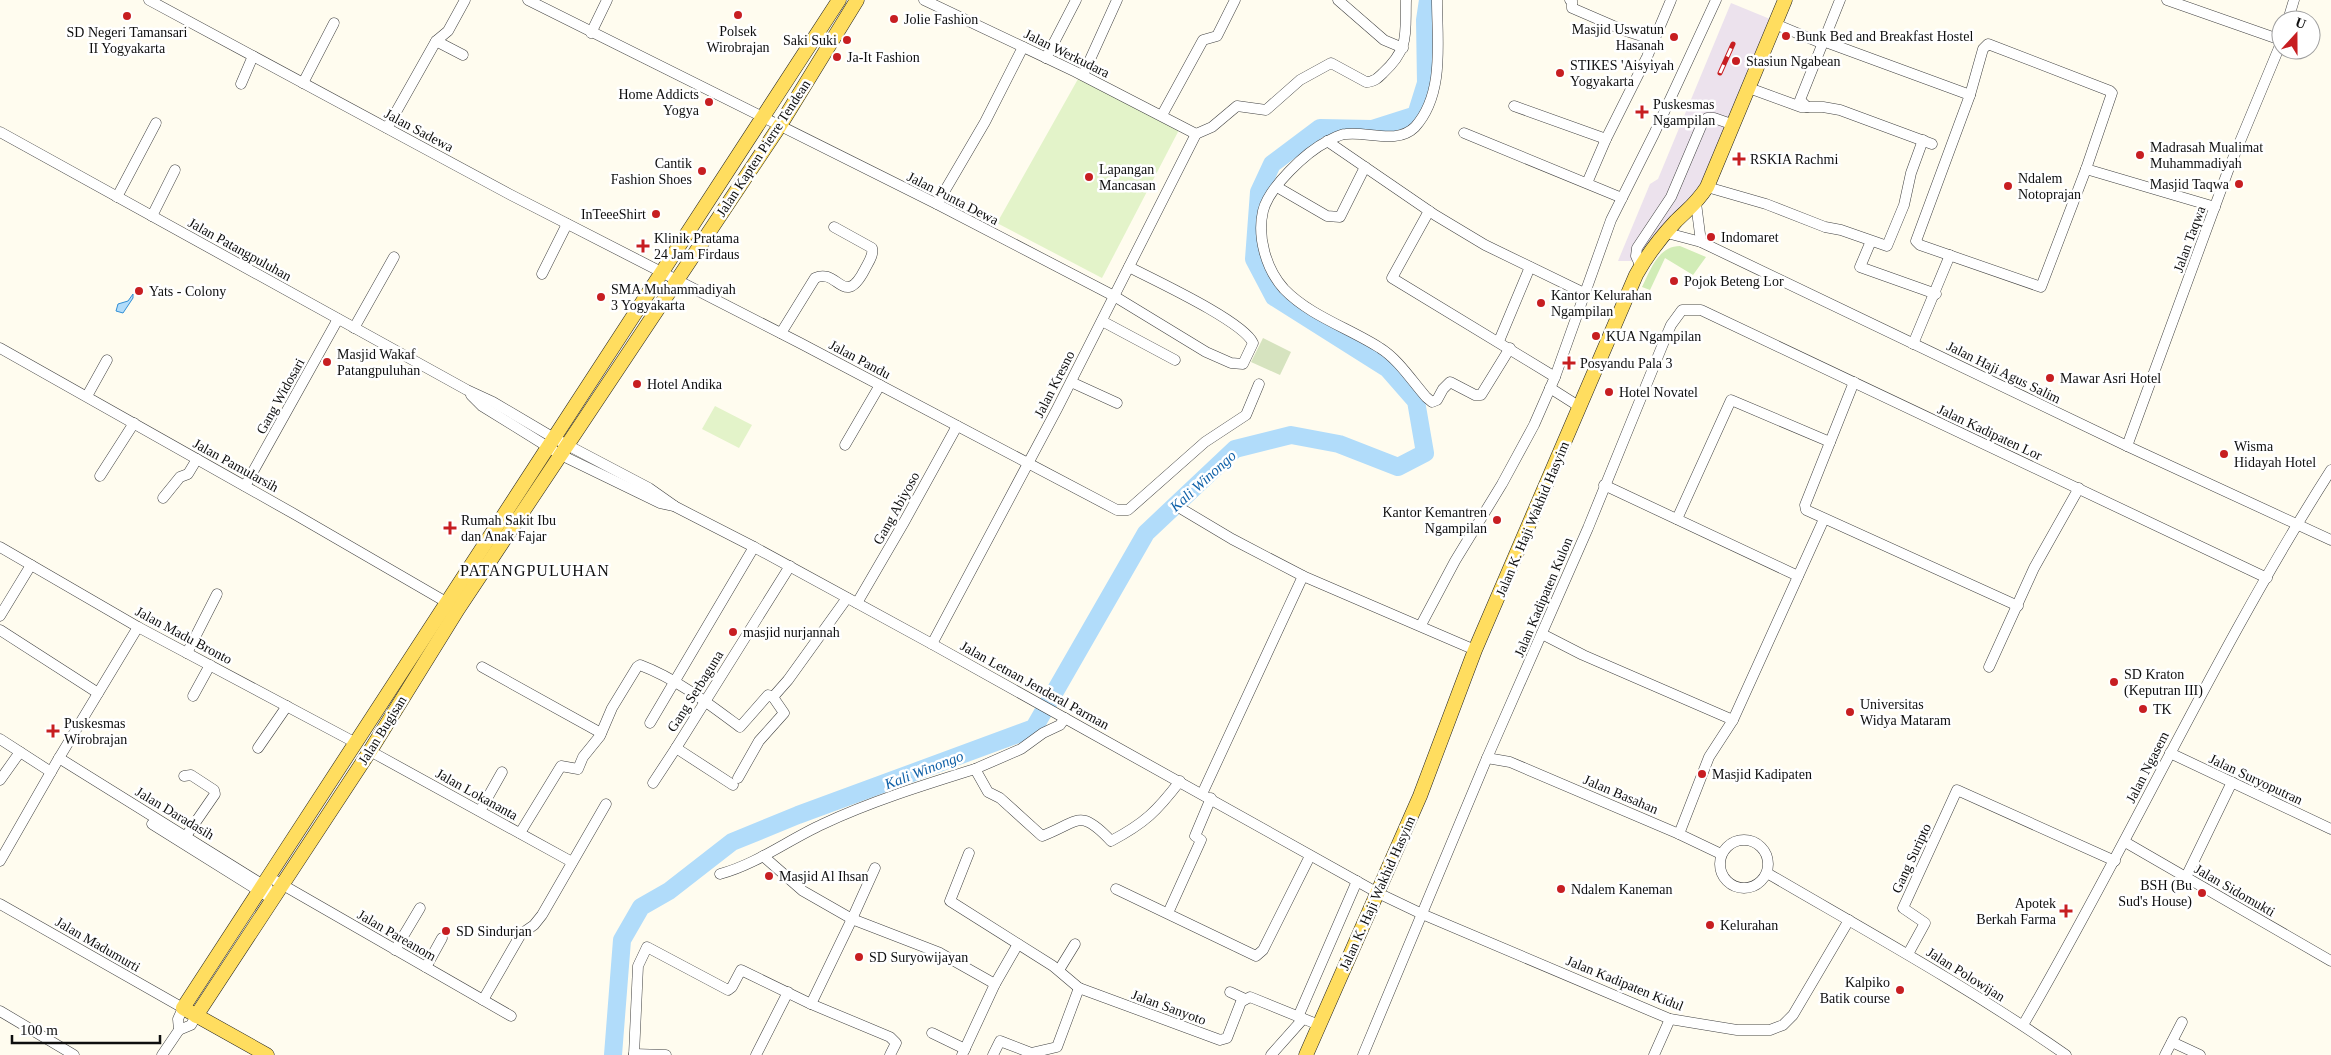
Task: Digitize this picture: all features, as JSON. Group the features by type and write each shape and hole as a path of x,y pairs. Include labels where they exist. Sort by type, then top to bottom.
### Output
{"main road":[{"name":"Jalan Kapten Pierre Tendean","path":"551,442 839,0"},
{"name":"Jalan Kapten Pierre Tendean","path":"565,450 778,127 857,0"},
{"name":"Jalan K. Haji Wakhid Hasyim","path":"1306,1055 1420,796 1475,650 1640,267 1676,221 1696,203 1707,187 1785,0"},
{"name":"Jalan Bugisan","path":"196,1016 370,750 452,606 551,442"},
{"name":"Jalan Bugisan","path":"183,1008 356,743 565,450"},
{"path":"356,743 370,750"},
{"path":"183,1008 267,1055"}],"street":[{"name":"Jalan Sadewa","path":"149,0 677,281"},
{"path":"387,128 436,41 448,31 464,0"},
{"name":"Jalan Punta Dewa","path":"528,0 778,127 937,204 1114,296 1206,352 1237,365 1243,364 1247,360 1253,343 1243,331 1206,308 1130,267"},
{"path":"591,33 607,0"},
{"name":"Jalan Werkudara","path":"924,0 1084,75 1196,134"},
{"path":"1046,58 1076,0"},
{"path":"1084,75 1117,0"},
{"path":"1162,115 1202,40 1217,36 1235,0"},
{"path":"1338,0 1378,35 1403,48"},
{"path":"1196,134 1212,126 1237,106 1262,110 1269,108 1300,80 1328,64 1339,66 1366,82 1373,82 1392,64 1403,48 1406,0"},
{"path":"1437,0 1437,48 1434,93 1416,125 1401,135 1347,133 1307,153 1277,187 1263,211 1262,227 1266,261 1275,276 1297,300 1388,353 1426,398 1432,402 1436,400 1446,386 1453,382 1475,395 1481,395 1510,348"},
{"path":"1570,0 1572,1 1572,8 1622,30 1654,40"},
{"path":"1587,183 1671,0"},
{"path":"1421,625 1455,561 1534,425 1555,377 1611,220 1654,134 1716,0"},
{"path":"1804,107 1800,100 1840,0"},
{"path":"2167,0 2271,38"},
{"path":"303,83 334,23"},
{"path":"1775,24 1970,95"},
{"path":"436,41 463,55"},
{"path":"1988,44 2110,91 2112,97 2086,169 2041,287 1920,244 1916,239 1970,95 1982,49 1988,44"},
{"path":"937,204 981,131 1023,47"},
{"path":"241,84 252,56"},
{"name":"Jalan Taqwa","path":"2127,446 2215,207 2274,60"},
{"path":"1707,187 1766,204 1825,227 1841,230 1888,246 1904,205 1911,172 1928,142 1840,110 1804,107 1749,88"},
{"path":"1514,106 1606,139"},
{"path":"1640,267 1636,256 1637,248 1671,197 1704,120 1714,118 1734,125"},
{"path":"117,197 156,124"},
{"name":"Jalan Patangpuluhan","path":"0,132 467,390 482,406 551,442"},
{"path":"1464,133 1622,198"},
{"name":"Jalan Kresno","path":"932,644 1071,382 1196,134"},
{"path":"1326,142 1430,211 1495,251 1584,293"},
{"path":"1277,187 1327,216 1335,218 1340,216 1365,167"},
{"path":"2086,169 2215,207"},
{"path":"152,216 175,170"},
{"path":"1671,197 1676,221"},
{"path":"1696,203 1701,242"},
{"path":"1430,211 1392,278 1499,341 1555,377"},
{"path":"542,274 567,224"},
{"path":"781,333 814,278 822,276 846,287 852,287 858,283 869,262 873,252 872,248 834,227"},
{"name":"Jalan Haji Agus Salim","path":"1667,233 1701,242 2127,446 2331,540"},
{"path":"1871,241 1860,266 1936,294"},
{"path":"1914,344 1936,294 1950,255"},
{"path":"354,328 394,257"},
{"path":"1499,341 1530,267"},
{"name":"Jalan Pandu","path":"677,281 1123,511 1128,510 1205,442 1246,415 1259,384"},
{"name":"Jalan Kadipaten Kulon","path":"1363,1055 1671,325 1682,310 1701,310"},
{"name":"Jalan Kadipaten Lor","path":"1701,310 1974,441 2079,488 2267,578"},
{"name":"Gang Widosari","path":"245,486 338,319"},
{"path":"1102,321 1175,360"},
{"name":"Jalan Pamularsih","path":"0,348 245,486 452,606"},
{"path":"87,396 107,360"},
{"path":"1071,382 1116,402"},
{"path":"1854,382 1804,506 1808,512 2018,606"},
{"path":"845,445 880,385"},
{"path":"1550,388 1580,407"},
{"path":"1677,519 1732,400 1830,442"},
{"path":"100,476 134,423"},
{"name":"Gang Abiyoso","path":"857,603 957,426"},
{"name":"Jalan Letnan Jenderal Parman","path":"551,442 649,488 676,507 754,546 1378,892"},
{"path":"163,498 180,477 188,474 197,459"},
{"name":"Jalan Ngasem","path":"2023,1025 2115,861 2170,753 2297,523 2331,470"},
{"path":"1604,485 1798,576"},
{"path":"1989,667 2034,568 2079,488"},
{"path":"1180,508 1232,539 1303,576 1421,625 1423,628 1475,650"},
{"path":"1679,834 1709,757 1733,720 1824,519"},
{"path":"650,723 754,546"},
{"name":"Jalan Madu Bronto","path":"0,547 138,627 356,743"},
{"path":"0,616 31,565"},
{"name":"Gang Serbaguna","path":"773,697 784,713 759,741 736,782 676,748 790,566"},
{"path":"1168,913 1183,876 1201,840 1195,836 1207,796 1303,576"},
{"path":"187,653 217,594"},
{"path":"520,833 561,766 578,769 583,757 601,733 612,708 637,667 640,665 648,668 674,682 705,701 740,727 768,695 773,697 788,680 847,598"},
{"path":"0,862 55,764 138,627"},
{"path":"0,630 98,693"},
{"path":"1542,634 1583,655 1733,720"},
{"path":"193,696 210,665"},
{"path":"482,667 601,733"},
{"path":"258,748 287,706"},
{"path":"720,874 763,856 820,825 859,808 975,770 1021,749 1043,733 1060,725 1064,717"},
{"name":"Jalan Daradasih","path":"0,739 20,752 55,764 186,836 276,892"},
{"name":"Jalan Basahan","path":"1493,744 1510,762"},
{"path":"653,783 676,748"},
{"name":"Jalan Lokananta","path":"370,750 572,862"},
{"path":"0,780 20,752"},
{"name":"Jalan Suryoputran","path":"2170,753 2331,829"},
{"name":"Jalan Basahan","path":"1487,758 1510,762 1679,834 1721,854"},
{"name":"Jalan Daradasih","path":"55,764 264,884"},
{"path":"975,770 988,792 1000,798 1042,836 1078,819 1089,821 1111,841 1140,825 1158,809 1180,781"},
{"path":"480,811 502,772"},
{"path":"184,776 187,774 191,775 214,790 215,794 186,836"},
{"path":"2186,877 2232,782"},
{"name":"Gang Suripto","path":"1908,954 1925,923 1903,908 1957,790 2115,861"},
{"path":"483,1000 521,934 534,925 542,915 606,804"},
{"path":"1747,840 1754,842 1765,852 1768,866 1767,873 1757,885 1750,888 1734,887 1722,877 1719,862 1721,854 1732,843 1747,840"},
{"name":"Jalan Sidomukti","path":"2125,842 2331,961"},
{"name":"Jalan Sanyoto","path":"969,853 950,901 1059,970 1079,988 1220,1040 1227,1038 1241,1002 1245,999"},
{"path":"763,856 803,892 852,919 940,953 995,984"},
{"path":"1116,889 1251,954 1260,955 1310,856"},
{"path":"811,1004 875,868"},
{"name":"Jalan Polowijan","path":"1767,873 1908,954 2023,1025 2066,1055"},
{"path":"1270,1055 1301,1018 1357,881"},
{"name":"Jalan Pareanom","path":"276,892 395,950 511,1016"},
{"name":"Jalan Kadipaten Kidul","path":"1378,892 1422,914 1670,1019 1737,1030 1770,1030 1783,1025 1793,1015 1849,920"},
{"name":"Jalan Madumurti","path":"0,904 183,1008"},
{"path":"395,950 420,908"},
{"path":"426,967 442,938"},
{"path":"932,1033 964,1052 995,984 1018,944"},
{"path":"1059,970 1075,944"},
{"path":"666,1055 634,1054 638,966 647,947 728,990 732,987 741,970 811,1004 890,1037 896,1043 890,1055"},
{"path":"993,1055 1000,1041 1031,1053 1057,1047 1079,988"},
{"path":"756,1055 788,992"},
{"path":"1230,992 1245,999 1257,999 1319,1025"},
{"path":"179,1030 178,1019 183,1008"},
{"path":"0,1011 74,1055"},
{"path":"162,1055 179,1030 191,1025 196,1016"},
{"path":"1654,1055 1670,1019"},
{"path":"2165,1055 2182,1022"},
{"path":"2172,1042 2200,1055"}],"shaded area":[{"path":"1731,3 1770,19 1704,179 1698,189 1635,261 1618,261 1650,184 1658,179"}],"green space":[{"name":"Lapangan Mancasan","path":"1078,79 1179,130 1102,278 997,223"},
{"path":"1680,246 1706,257 1693,275 1665,258 1650,290 1642,287 1660,255 1672,247"},
{"path":"1263,338 1291,352 1280,375 1251,362"},
{"path":"715,406 752,425 739,448 702,429"}],"water":[{"path":"133,294 133,298 123,313 116,311 118,304 128,301"}],"waterway":[{"name":"Kali Winongo","path":"613,1055 622,940 641,907 669,891 732,842 798,815 1034,728 1146,533 1235,449 1291,435 1339,444 1398,467 1425,453 1416,401 1388,369 1274,297 1254,259 1259,192 1272,164 1320,128 1372,129 1416,115 1426,83 1425,20 1428,0"}],"railway":[{"path":"1720,73 1733,44"}],"place":[{"name":"Polsek Wirobrajan","path":"738,15"},
{"name":"SD Negeri Tamansari II Yogyakarta","path":"127,16"},
{"name":"Jolie Fashion","path":"894,19"},
{"name":"Bunk Bed and Breakfast Hostel","path":"1786,36"},
{"name":"Masjid Uswatun Hasanah","path":"1674,37"},
{"name":"Saki Suki","path":"847,40"},
{"name":"Ja-It Fashion","path":"837,57"},
{"name":"Stasiun Ngabean","path":"1736,61"},
{"name":"STIKES 'Aisyiyah Yogyakarta","path":"1560,73"},
{"name":"Home Addicts Yogya","path":"709,102"},
{"name":"Puskesmas Ngampilan","path":"1642,112"},
{"name":"Madrasah Mualimat Muhammadiyah","path":"2140,155"},
{"name":"RSKIA Rachmi","path":"1739,159"},
{"name":"Cantik Fashion Shoes","path":"702,171"},
{"name":"Lapangan Mancasan","path":"1089,177"},
{"name":"Masjid Taqwa","path":"2239,184"},
{"name":"Ndalem Notoprajan","path":"2008,186"},
{"name":"InTeeeShirt","path":"656,214"},
{"name":"Indomaret","path":"1711,237"},
{"name":"Klinik Pratama 24 Jam Firdaus","path":"643,246"},
{"name":"Pojok Beteng Lor","path":"1674,281"},
{"name":"Yats - Colony","path":"139,291"},
{"name":"SMA Muhammadiyah 3 Yogyakarta","path":"601,297"},
{"name":"Kantor Kelurahan Ngampilan","path":"1541,303"},
{"name":"KUA Ngampilan","path":"1596,336"},
{"name":"Masjid Wakaf Patangpuluhan","path":"327,362"},
{"name":"Posyandu Pala 3","path":"1569,363"},
{"name":"Mawar Asri Hotel","path":"2050,378"},
{"name":"Hotel Andika","path":"637,384"},
{"name":"Hotel Novatel","path":"1609,392"},
{"name":"Wisma Hidayah Hotel","path":"2224,454"},
{"name":"Kantor Kemantren Ngampilan","path":"1497,520"},
{"name":"Rumah Sakit Ibu dan Anak Fajar","path":"450,528"},
{"name":"masjid nurjannah","path":"733,632"},
{"name":"SD Kraton (Keputran III)","path":"2114,682"},
{"name":"TK","path":"2143,709"},
{"name":"Universitas Widya Mataram","path":"1850,712"},
{"name":"Puskesmas Wirobrajan","path":"53,731"},
{"name":"Masjid Kadipaten","path":"1702,774"},
{"name":"Masjid Al Ihsan","path":"769,876"},
{"name":"Ndalem Kaneman","path":"1561,889"},
{"name":"BSH (Bu Sud's House)","path":"2202,893"},
{"name":"Apotek Berkah Farma","path":"2066,911"},
{"name":"Kelurahan","path":"1710,925"},
{"name":"SD Sindurjan","path":"446,931"},
{"name":"SD Suryowijayan","path":"859,957"},
{"name":"Kalpiko Batik course","path":"1900,990"}],"district":[{"name":"PATANGPULUHAN","path":"535,570"}]}
